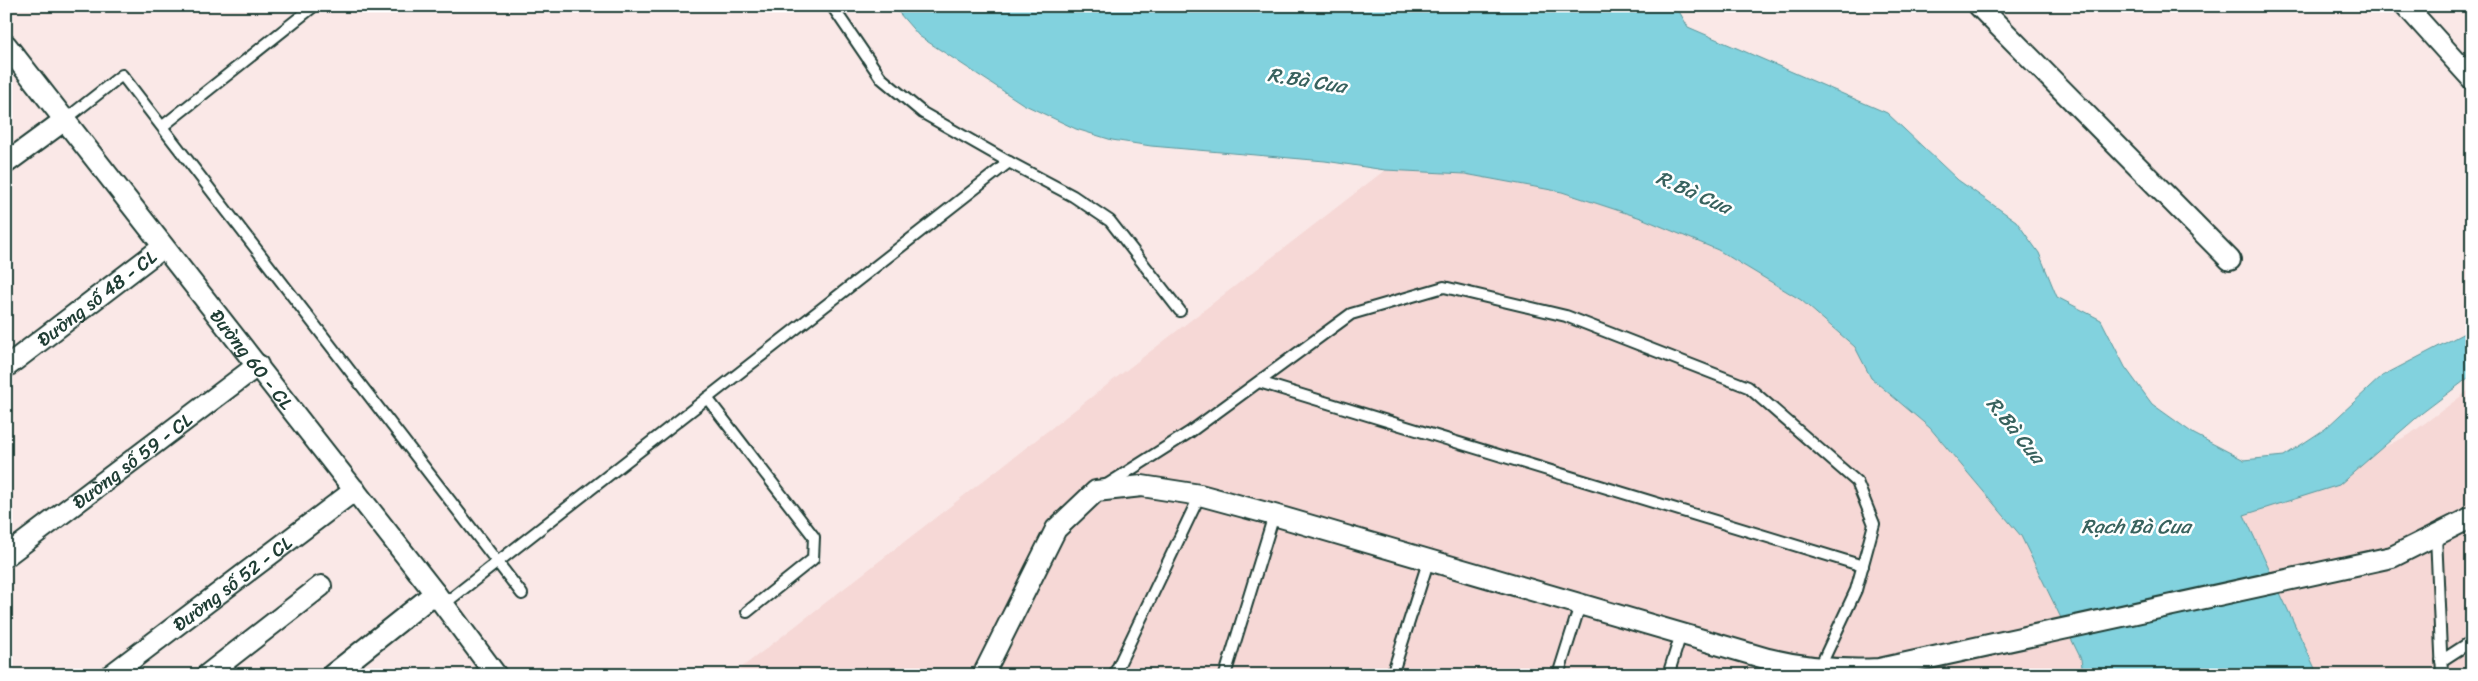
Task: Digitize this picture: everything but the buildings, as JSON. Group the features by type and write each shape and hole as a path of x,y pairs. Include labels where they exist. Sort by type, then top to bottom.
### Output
{"street":[{"path":"1979,6 2230,260"},
{"path":"2406,6 2472,79"},
{"name":"Đường 60 - CL","path":"6,45 355,490 496,675"},
{"path":"6,163 66,120"},
{"name":"Đường số 48 - CL","path":"6,367 163,247"},
{"name":"Đường số 59 - CL","path":"6,556 258,366"},
{"path":"983,675 1056,529 1096,491 1142,486 1200,495 1274,515 1681,634 1792,670 1816,672 1879,669 1908,661 2392,557 2472,517"},
{"name":"Đường số 52 - CL","path":"111,675 355,490"},
{"path":"207,675 321,586"},
{"path":"332,675 439,598"}],"lane":[{"path":"163,126 314,6"},
{"path":"832,6 880,78 923,113 1073,196 1110,221 1180,311"},
{"path":"66,120 122,75 522,594"},
{"path":"439,598 497,562 1009,162"},
{"path":"1096,491 1190,432 1351,314 1444,287 1566,316 1748,387 1857,482 1874,524 1856,590 1816,672"},
{"path":"1258,382 1863,566"},
{"path":"707,398 814,537 813,559 747,612"},
{"path":"1114,675 1200,495"},
{"path":"1224,675 1274,515"},
{"path":"2436,535 2442,675"},
{"path":"1392,675 1429,559"},
{"path":"1558,675 1580,605"},
{"path":"1668,675 1681,634"},
{"path":"2441,661 2472,641"}],"shaded area":[{"path":"1385,170 1465,174 1562,192 1641,218 1718,250 1801,300 1855,347 1871,378 1930,428 2021,536 2081,659 2083,675 732,675"},
{"path":"2472,388 2472,675 2318,675 2244,515 2409,435"}],"water":[{"name":"Rạch Bà Cua","path":"893,6 1676,6 1688,27 1887,113 1958,180 2016,221 2039,253 2057,297 2101,320 2125,367 2152,404 2194,434 2244,460 2284,456 2325,429 2382,376 2472,329 2472,375 2422,413 2339,485 2244,515 2318,675 2083,675 2081,659 2021,536 1930,428 1871,378 1855,347 1801,300 1718,250 1641,218 1562,192 1465,174 1385,170 1325,161 1151,146 1112,140 1076,129 1023,104 919,36"}],"water label":[{"name":"R.Bà Cua","path":"1307,80"},
{"name":"R.Bà Cua","path":"1694,192"},
{"name":"R.Bà Cua","path":"2016,430"}]}
